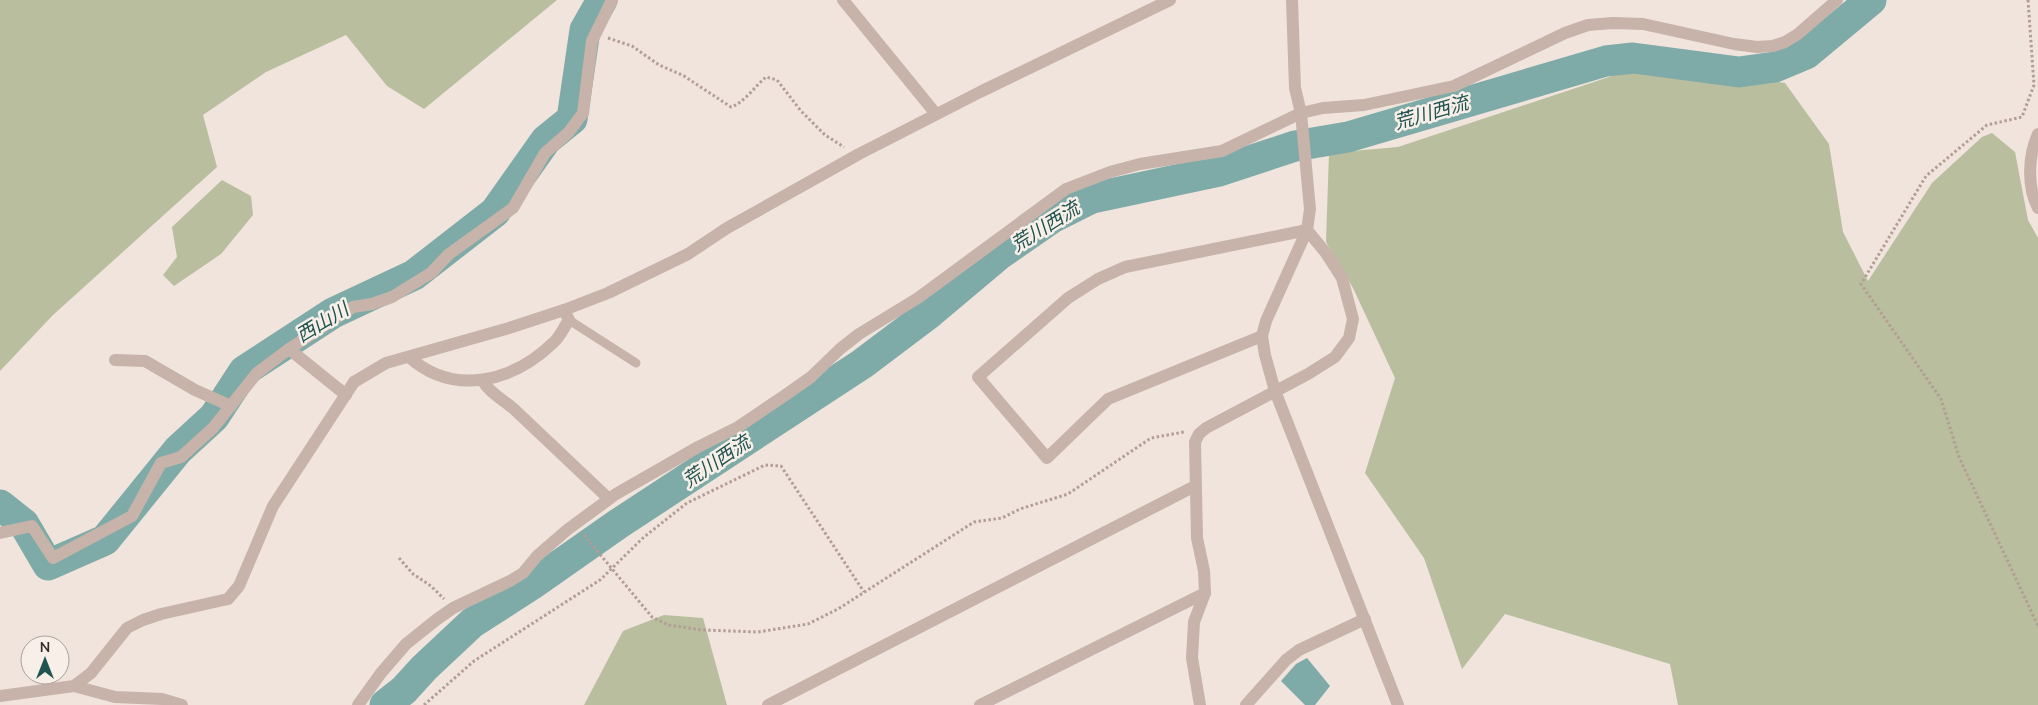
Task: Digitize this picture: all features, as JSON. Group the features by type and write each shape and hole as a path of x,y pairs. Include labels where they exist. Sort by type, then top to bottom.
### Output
{"street":[{"path":"0,533 32,526 53,558 132,516 160,463 181,457 213,428 257,373 288,349 353,307 392,298 431,273 448,254 513,208 545,153 568,133 583,112 592,41 612,0"},
{"path":"843,0 936,114"},
{"path":"6,700 74,686 91,673 127,628 143,620 161,614 228,600 238,586 273,506 292,474 354,382 386,363 566,315 688,254 727,228 857,155 936,114 1170,0"},
{"path":"1292,0 1295,88 1302,116 1310,209 1307,230 1266,321 1262,336 1275,391 1398,705"},
{"path":"358,705 406,644 453,608 510,581 523,572 537,556 609,499 698,447 738,427 784,396 811,377 840,349 859,334 918,298 1066,189 1110,172 1140,164 1222,151 1323,108 1364,105 1454,86 1544,43 1588,26 1613,23 1643,24 1734,44 1757,47 1774,46 1798,34 1837,0"},
{"path":"2038,134 2034,141 2031,167 2031,186 2034,201 2038,208"},
{"path":"1262,336 1108,399 1047,458 978,377 1068,298 1098,278 1126,266 1307,230"},
{"path":"1200,705 1192,658 1194,622 1205,593 1204,571 1197,538 1195,442 1199,434 1206,428 1308,374 1335,357 1349,338 1353,319 1342,278 1326,253 1307,230"},
{"path":"409,357 418,365 444,378 470,382 490,379 511,371 535,358 556,342 566,315"},
{"path":"288,349 346,395"},
{"path":"115,360 145,361 195,390 230,406"},
{"path":"482,380 488,390 515,409 541,436 609,499"},
{"path":"768,705 1195,486"},
{"path":"980,705 1205,593"},
{"path":"1246,705 1286,660 1299,650 1365,619"},
{"path":"74,686 115,697 162,699 182,705"}],"lane":[{"path":"566,315 636,363"}],"path":[{"path":"2028,0 2034,85 2022,117 1987,125 1926,176 1861,284 1941,399 1959,457 2038,626"},
{"path":"595,34 632,46 659,65 684,76 731,107 739,104 753,87 766,77 776,80 801,111 825,134 857,155"},
{"path":"581,531 652,617 668,625 703,630 758,632 808,624 864,592 974,522 1002,518 1020,509 1068,494 1151,438 1191,431 1199,434"},
{"path":"424,705 474,661 600,580 611,567 644,537 687,503 765,465 782,466 864,592"},
{"path":"399,558 413,574 431,586 453,608"}],"green space":[{"path":"0,0 557,0 424,109 387,86 346,35 266,72 203,115 217,167 53,315 0,371"},
{"path":"1648,64 1785,83 1829,144 1843,232 1868,281 1932,183 1982,137 1992,133 2015,152 2028,220 2038,238 2038,705 1678,705 1670,664 1505,614 1462,669 1424,558 1365,473 1395,378 1353,288 1326,242 1329,153 1398,147"},
{"path":"222,180 251,196 253,215 221,254 174,286 163,275 177,257 172,227"},
{"path":"664,615 703,618 727,705 584,705 623,631"}],"water":[{"path":"1307,658 1330,686 1315,705 1305,705 1281,681 1296,664"}],"waterway":[{"name":"西山川","path":"0,505 24,524 48,565 105,540 178,450 214,417 244,371 333,313 414,275 495,212 546,140 572,119 585,30 602,0"},
{"name":"荒川西流","path":"385,705 404,690 424,668 472,623 531,585 618,524 862,364 931,312 1000,254 1052,218 1092,198 1219,171 1295,146 1348,137 1606,61 1633,58 1739,72 1775,67 1806,54 1871,0"}]}
